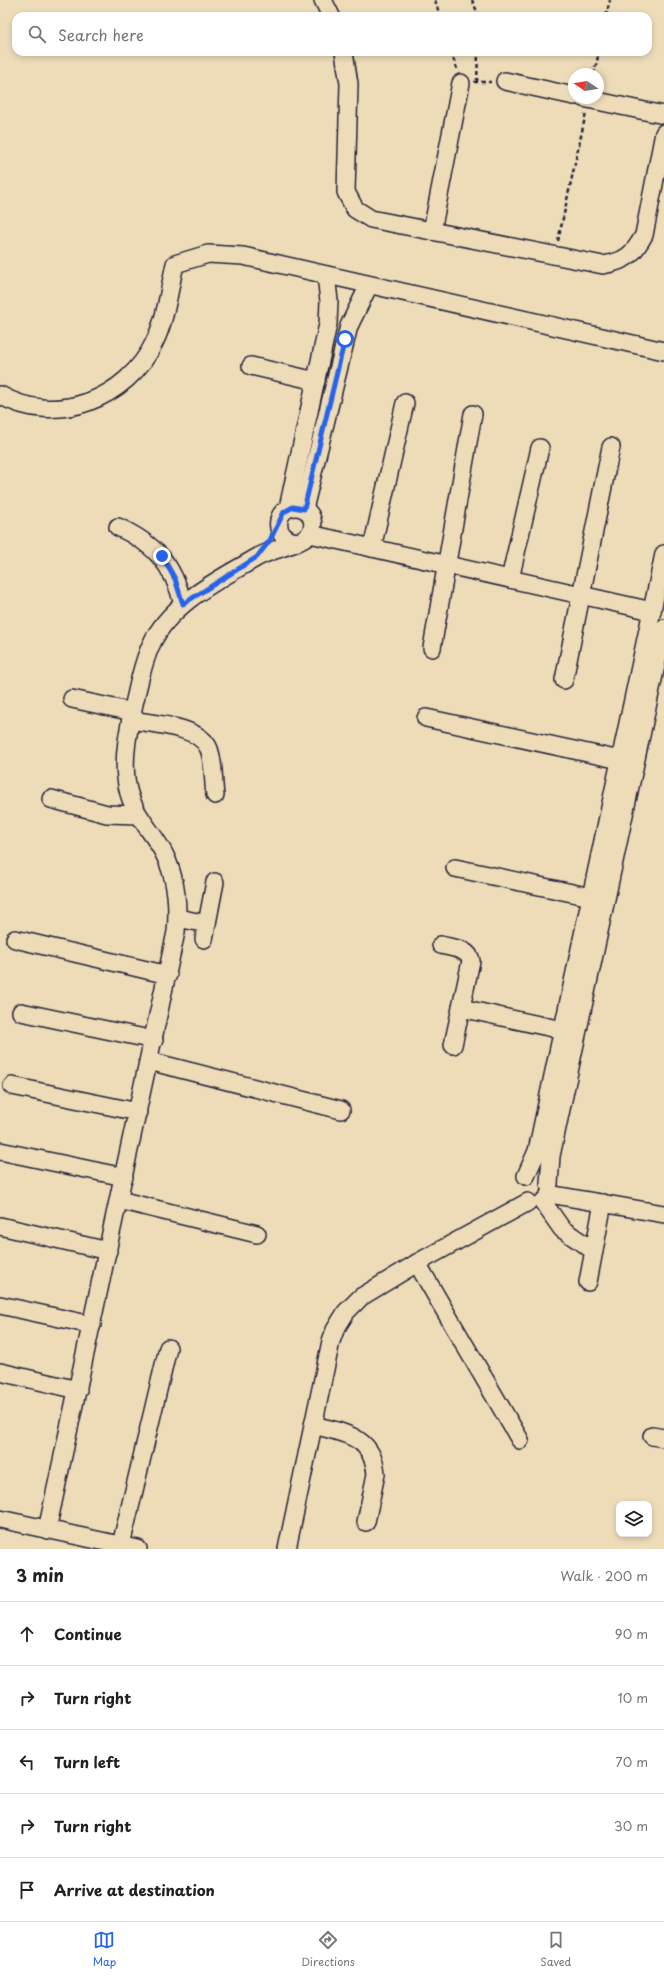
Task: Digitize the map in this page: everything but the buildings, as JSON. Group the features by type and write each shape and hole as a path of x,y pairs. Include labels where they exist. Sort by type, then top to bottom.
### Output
{"street":[{"path":"323,0 329,12"},
{"path":"345,56 349,84 346,183 349,201 355,208 371,219 603,265 617,263 630,256 644,235 664,133"},
{"path":"505,81 568,95"},
{"path":"432,231 469,83"},
{"path":"604,103 664,115"},
{"path":"0,395 30,406 59,408 89,402 116,388 139,368 148,355 160,327 175,264 208,254 232,254 664,351"},
{"path":"326,275 329,312 326,334 290,513 278,526 282,536 286,539 303,538 372,548 652,611"},
{"path":"257,557 290,513 354,312 369,285"},
{"path":"326,334 345,339"},
{"path":"251,366 316,381"},
{"path":"372,548 405,403"},
{"path":"432,648 473,414"},
{"path":"564,680 611,447"},
{"path":"510,579 540,448"},
{"path":"47,1530 168,975 178,918 176,887 167,860 138,815 128,792 126,779 126,754 141,672 151,644 166,622 183,604 257,557 303,538 312,530 313,520 290,513"},
{"path":"118,527 142,539 162,556 175,579 183,604"},
{"path":"286,1549 332,1340 340,1321 346,1312 361,1297 417,1263 542,1196 551,1156 583,965 646,673 652,611 664,554"},
{"path":"664,628 646,673 620,760 591,897 583,965 562,1030 537,1151 526,1176 521,1183 520,1192 521,1196 542,1196 603,1203 664,1214"},
{"path":"72,699 189,731 200,737 205,742 210,754 215,795"},
{"path":"426,718 620,760"},
{"path":"51,799 107,814 138,815"},
{"path":"455,868 591,897"},
{"path":"178,918 206,932 215,882"},
{"path":"15,939 168,975"},
{"path":"440,945 464,951 471,958 471,965 453,1045"},
{"path":"461,1008 562,1030"},
{"path":"21,1012 154,1040"},
{"path":"149,1061 341,1110"},
{"path":"12,1086 138,1112"},
{"path":"0,1151 124,1177"},
{"path":"526,1176 532,1174 542,1176 542,1196 562,1229 594,1251"},
{"path":"119,1200 257,1234"},
{"path":"588,1282 603,1203"},
{"path":"0,1226 108,1250"},
{"path":"417,1263 520,1440"},
{"path":"0,1305 92,1325"},
{"path":"121,1546 168,1348"},
{"path":"0,1372 78,1390"},
{"path":"314,1425 352,1436 362,1443 370,1452 376,1466 376,1474 366,1522"},
{"path":"0,1520 138,1549"}],"path":[{"path":"435,0 439,12"},
{"path":"472,0 477,12"},
{"path":"607,12 610,0"},
{"path":"453,56 469,83"},
{"path":"469,83 477,56"},
{"path":"595,68 598,56"},
{"path":"469,83 505,81"},
{"path":"555,255 581,104"}],"route":[{"path":"162,556 175,579 183,604 257,557 270,540 280,516 288,508 299,507 304,509 345,339"}]}
